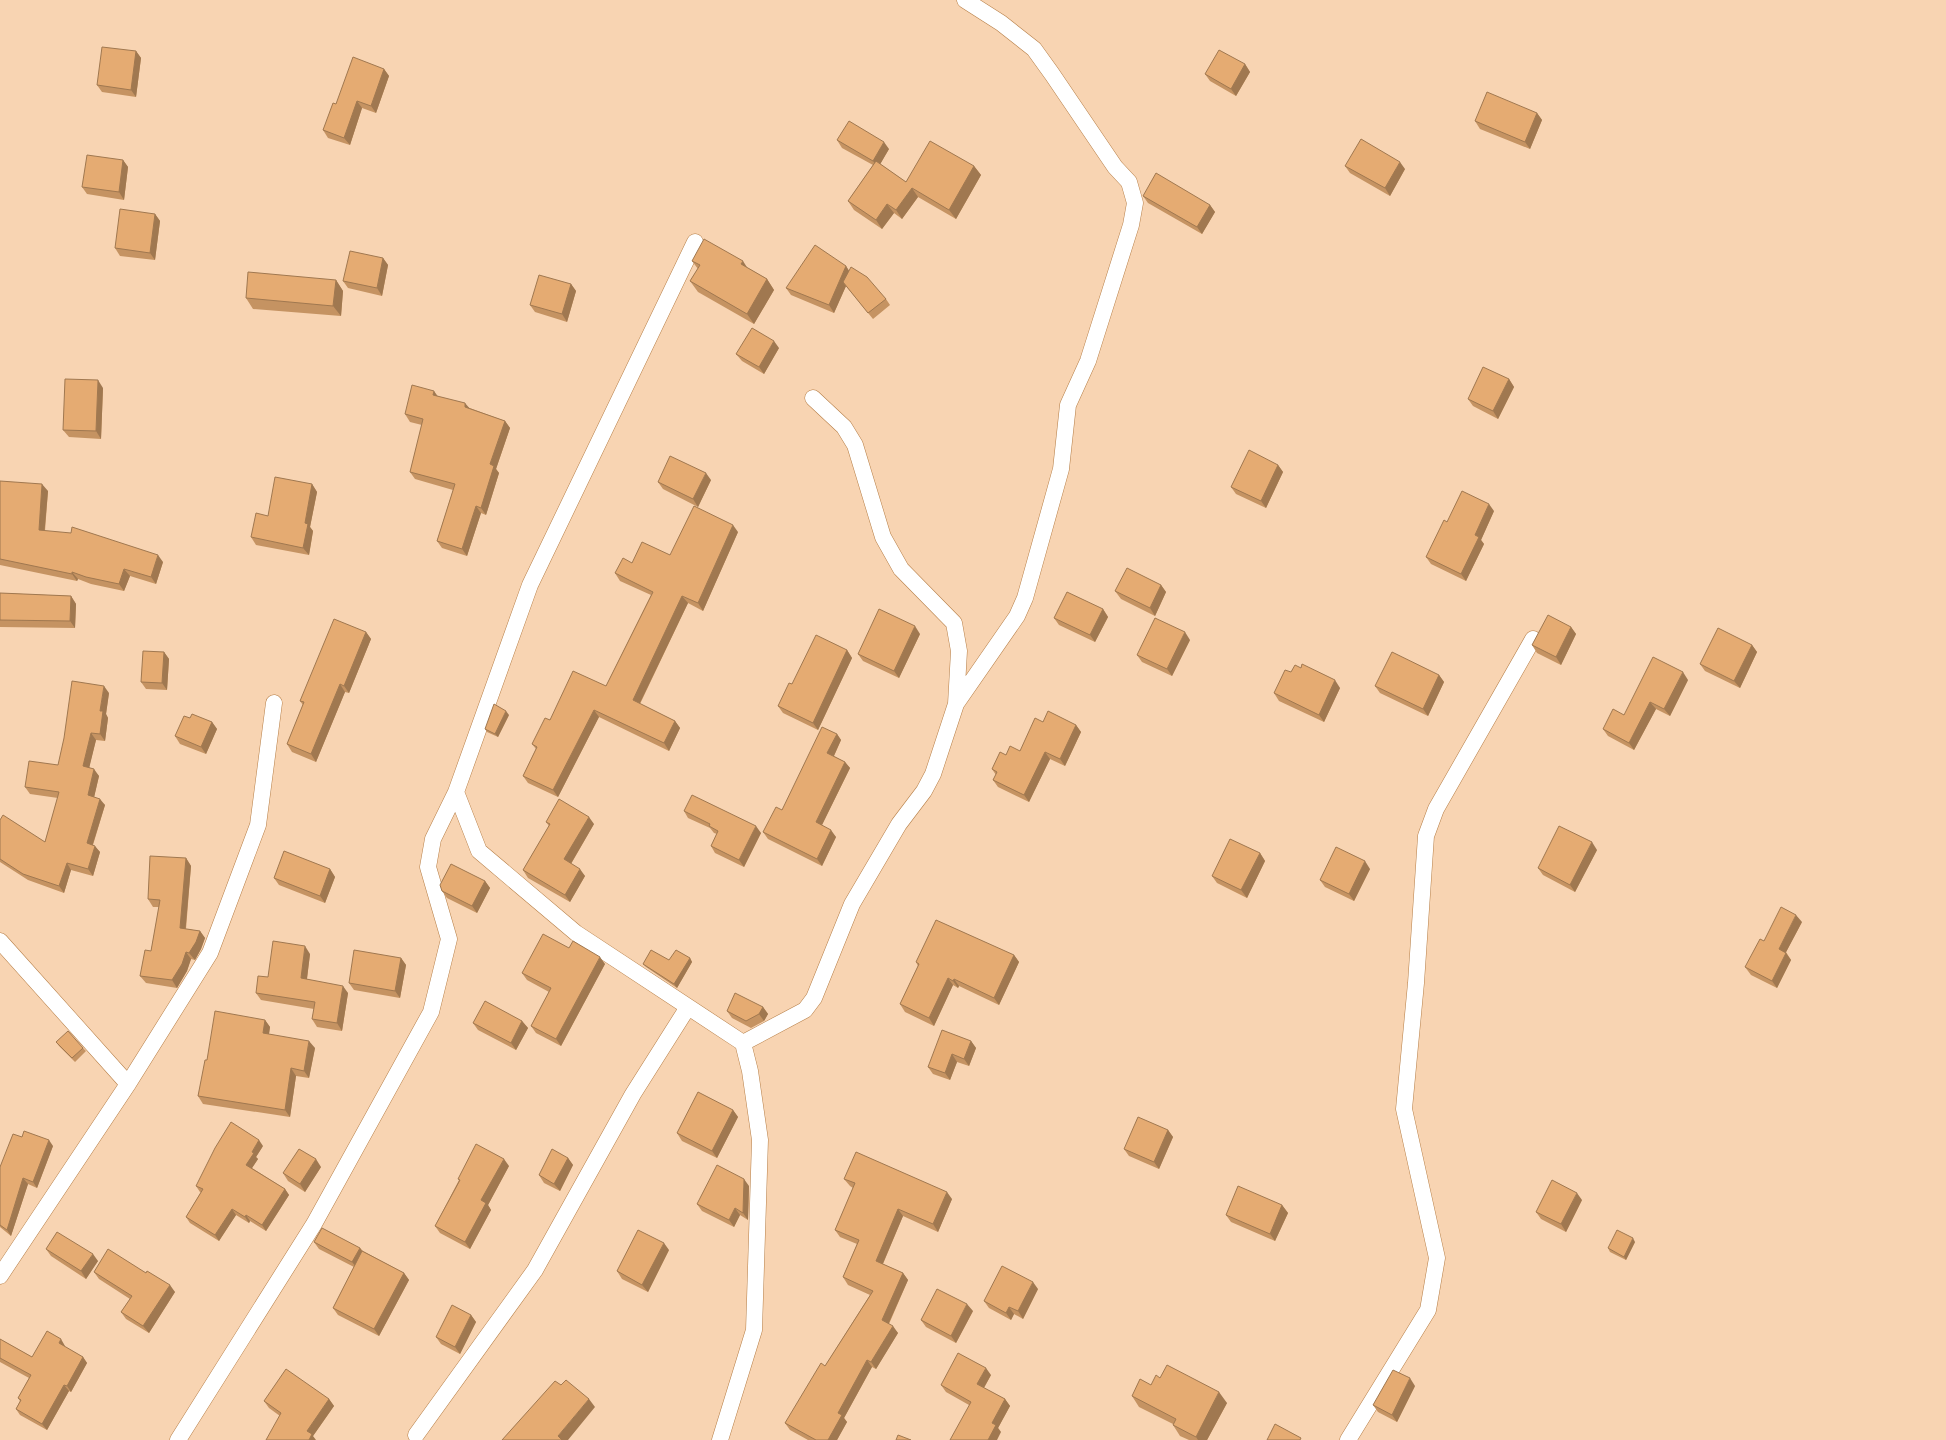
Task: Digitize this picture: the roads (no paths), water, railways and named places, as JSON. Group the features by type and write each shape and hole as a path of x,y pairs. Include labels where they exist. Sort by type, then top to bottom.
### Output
{"street":[{"path":"956,704 1017,616 1025,598 1061,469 1068,405 1088,360 1131,225 1135,203 1129,182 1115,167 1034,50 1001,23 965,0"},
{"path":"178,1440 314,1224 431,1012 449,939 428,867 433,839 456,792 530,585 695,242"},
{"path":"743,1043 805,1010 814,998 852,904 899,824 924,792 933,774 956,704 958,651 954,623 901,569 883,536 855,445 844,426 813,398"},
{"path":"1355,1437 1428,1310 1437,1258 1404,1109 1416,983 1426,836 1436,809 1533,639"},
{"path":"1,1271 128,1084 210,953 258,825 274,703"},
{"path":"456,792 479,851 576,933 743,1043 750,1071 760,1140 754,1330 720,1440"},
{"path":"0,941 128,1084"},
{"path":"416,1435 536,1270 633,1094 688,1008"}]}
